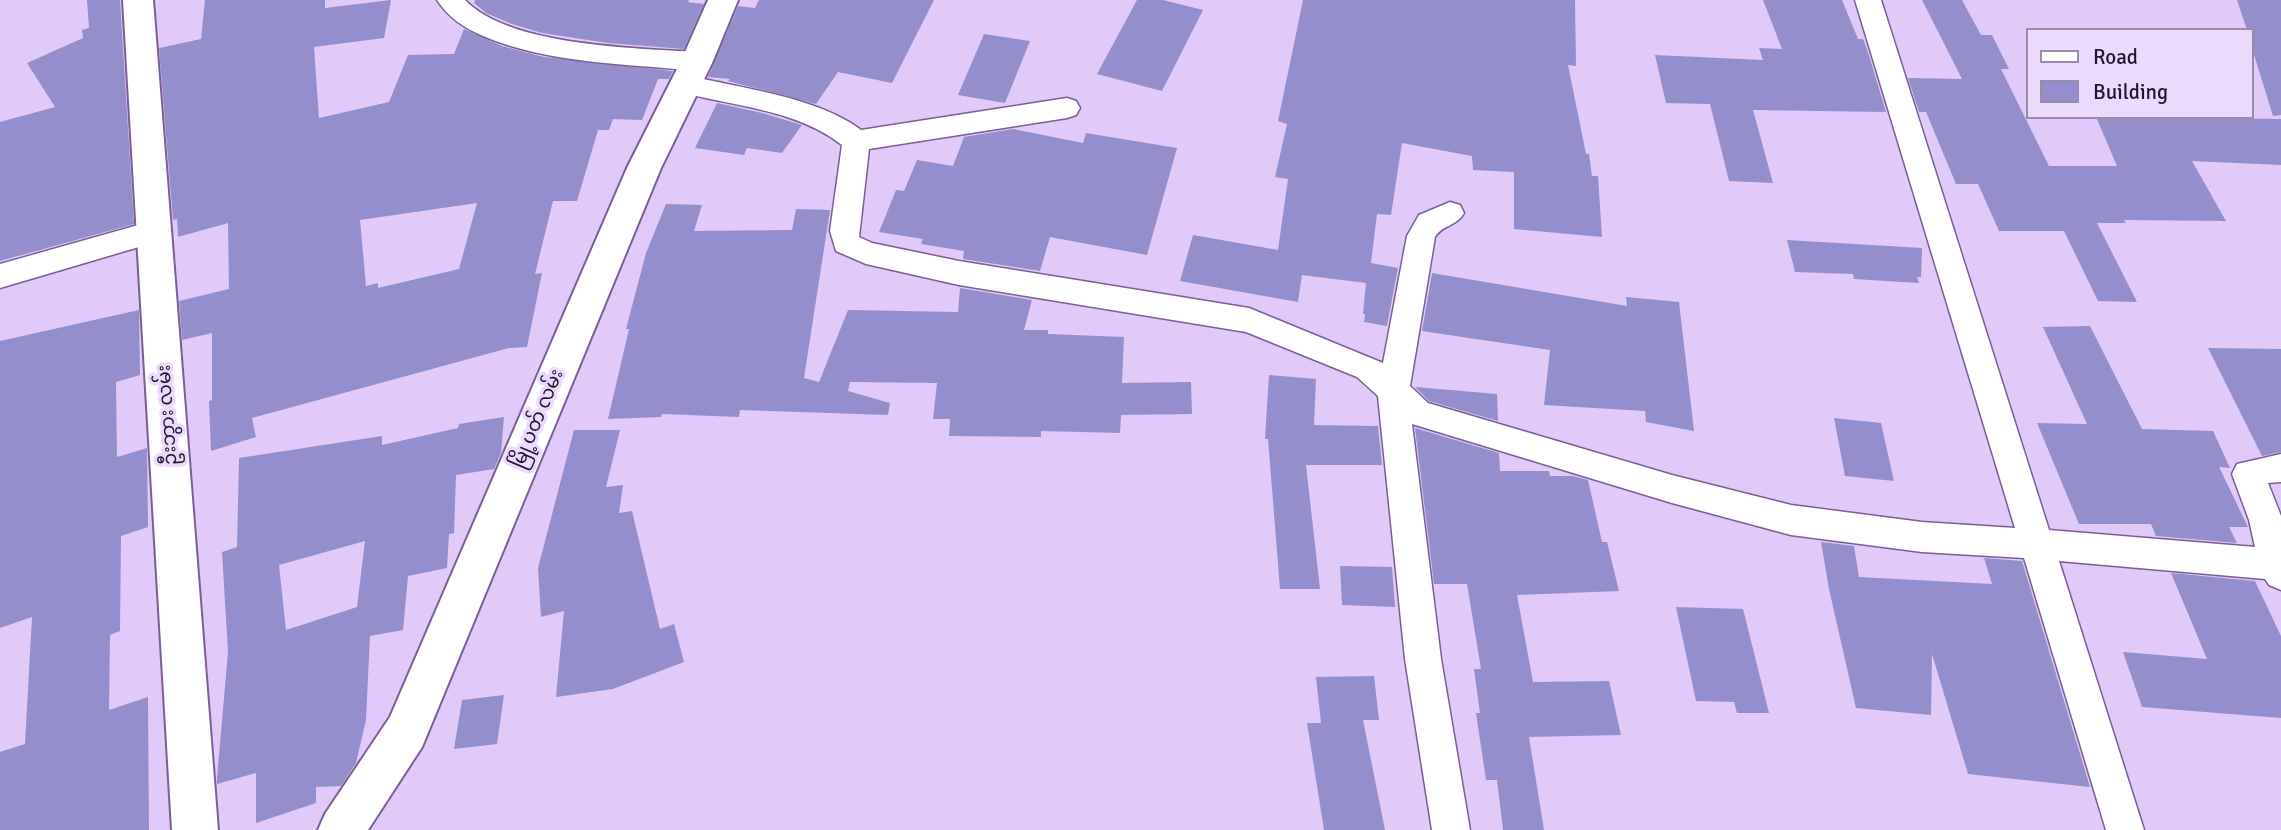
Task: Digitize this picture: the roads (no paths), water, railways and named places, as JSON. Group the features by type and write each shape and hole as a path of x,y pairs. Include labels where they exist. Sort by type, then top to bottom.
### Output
{"street":[{"name":"ဦးဘွား လမ်း","path":"138,0 156,231 195,830"},
{"path":"450,0 455,9 506,37 629,57 692,72 834,124 856,141 1067,108"},
{"name":"မြို့ပတ် လမ်း","path":"341,830 406,732 644,168 692,72 723,0"},
{"path":"1867,0 2125,830"},
{"path":"856,141 844,231 846,243 866,253 959,273 1249,320 1368,368 1418,413 1672,489 1791,520 1922,537 2037,544 2278,569 2266,520 2248,474 2281,468"},
{"path":"1450,214 1429,223 1420,236 1393,393 1423,659 1451,830"},
{"path":"0,276 156,231"}]}
